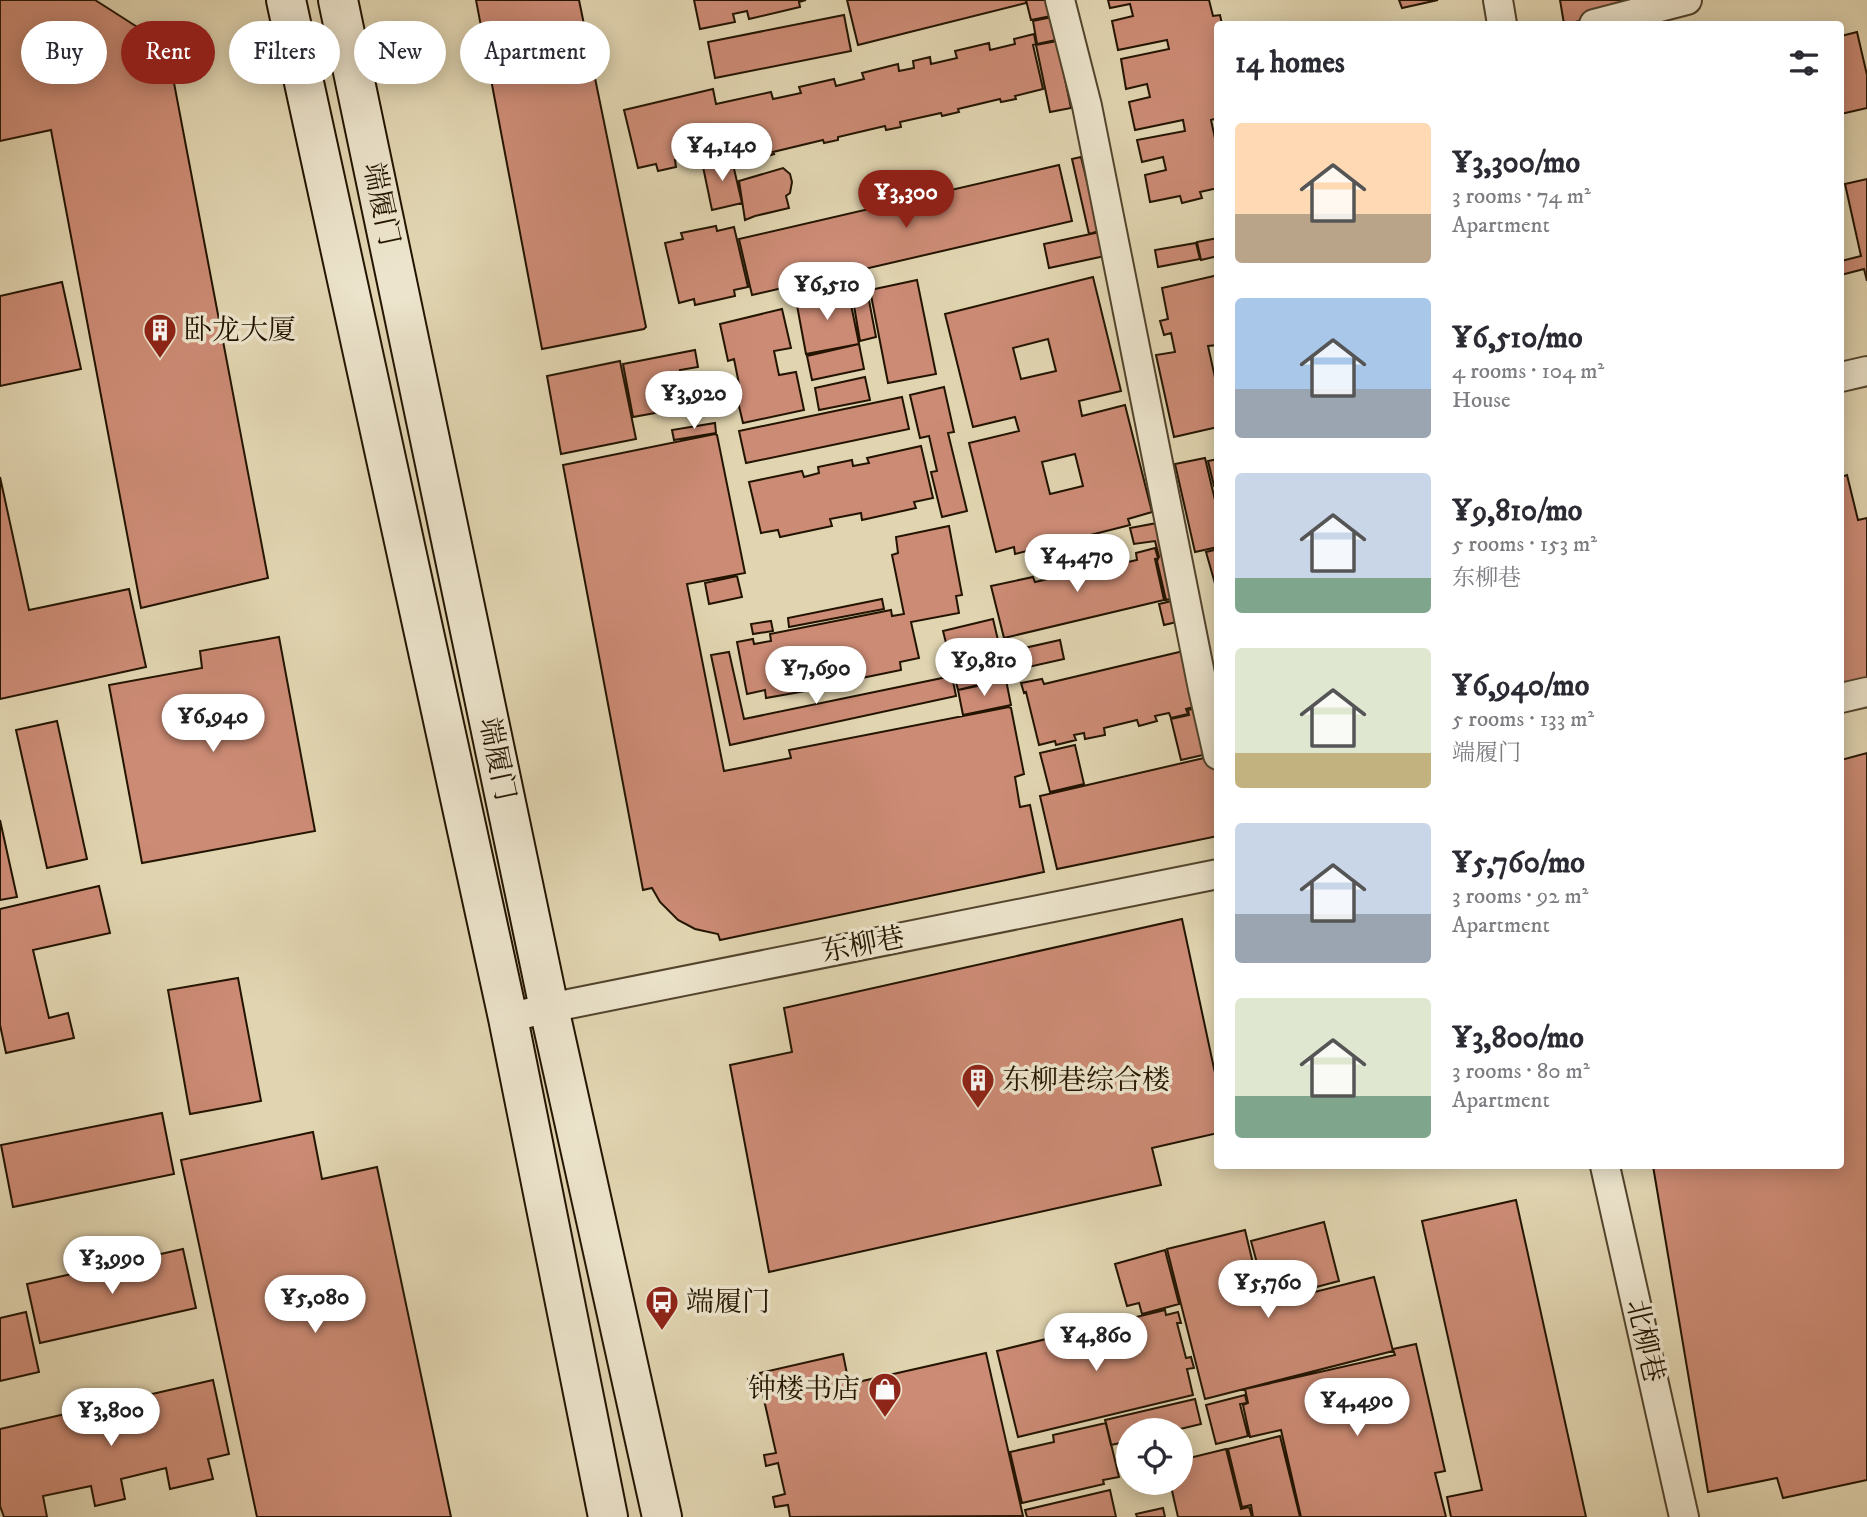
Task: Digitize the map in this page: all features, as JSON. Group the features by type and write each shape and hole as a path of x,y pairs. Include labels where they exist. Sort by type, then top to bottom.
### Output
{"main road":[{"name":"端履门","path":"286,0 508,1018 608,1517"},
{"name":"端履门","path":"338,0 549,1008 662,1517"}],"street":[{"path":"1060,0 1087,106 1214,737"},
{"path":"1498,0 1502,21"},
{"path":"1606,21 1687,0"},
{"path":"1844,376 1867,371"},
{"path":"1844,697 1867,692"},
{"name":"东柳巷","path":"508,1018 1214,875"},
{"name":"北柳巷","path":"1606,1169 1684,1517"}],"building":[{"name":"卧龙大厦","path":"0,0 95,0 128,21 121,21 121,84 174,84 268,578 141,608 51,130 0,141"},
{"path":"476,0 579,0 583,21 480,21"},
{"path":"694,0 806,0 799,2 800,7 749,19 747,11 733,14 735,22 700,29"},
{"path":"847,0 1026,0 1026,3 858,45"},
{"path":"1026,0 1048,0 1051,16 1031,20"},
{"path":"1108,0 1209,0 1213,16 1220,15 1221,21 1214,21 1214,119 1211,120 1214,134 1214,189 1200,192 1202,198 1182,203 1180,196 1150,202 1145,175 1166,170 1163,157 1142,162 1137,140 1185,131 1183,120 1135,130 1129,102 1150,97 1147,84 1126,89 1121,59 1169,49 1167,40 1118,50 1112,21 1133,16 1130,4 1110,8"},
{"path":"1399,0 1438,0 1402,8"},
{"path":"1560,0 1645,0 1625,11 1578,21 1564,21"},
{"path":"844,15 851,51 715,78 708,42"},
{"path":"1052,17 1056,40 1037,44 1033,21"},
{"path":"1857,32 1867,75 1867,108 1844,113 1844,35"},
{"path":"1034,34 1036,44 1033,45 1043,89 1015,96 1016,99 1001,102 1000,99 958,109 959,112 942,116 941,113 900,122 901,127 886,130 885,126 838,137 838,140 824,143 823,140 773,152 774,154 760,158 759,155 735,160 732,148 709,154 710,159 690,164 688,157 675,160 676,167 658,171 656,164 638,168 624,110 713,89 716,104 771,92 773,99 801,93 799,87 834,79 836,86 864,79 862,73 898,64 899,71 914,68 913,61 930,57 931,64 957,58 955,51 989,43 990,50 1015,44 1014,39"},
{"path":"1057,41 1071,108 1050,112 1036,45"},
{"path":"492,84 596,84 646,327 542,349"},
{"path":"731,156 742,203 712,210 702,162"},
{"path":"1081,157 1099,231 1089,234 1072,159"},
{"path":"1059,165 1072,221 752,295 739,239"},
{"path":"783,168 790,174 792,182 790,193 786,196 789,208 745,220 739,181"},
{"path":"1867,179 1867,281 1864,269 1844,274 1844,260 1861,256 1845,184"},
{"path":"716,226 717,231 734,227 748,287 734,290 735,296 695,305 694,299 679,303 665,243 683,239 681,233"},
{"path":"1100,232 1105,256 1049,268 1044,244"},
{"path":"1214,239 1214,257 1201,260 1197,242"},
{"path":"1196,243 1200,259 1158,267 1155,250"},
{"path":"1214,276 1214,345 1208,346 1214,373 1214,428 1174,437 1156,355 1175,352 1171,333 1164,335 1160,321 1168,319 1162,288"},
{"path":"1093,277 1121,391 1079,401 1082,416 1125,405 1152,512 1128,519 1130,525 1015,554 1014,547 996,552 969,443 1019,431 1015,417 973,427 945,314","holes":["1048,339 1056,371 1021,379 1013,348","1075,454 1083,486 1050,494 1042,462"]},
{"path":"917,280 936,374 888,383 870,290"},
{"path":"62,282 81,369 0,386 0,296"},
{"path":"866,285 876,337 860,341 851,288"},
{"path":"848,290 859,344 806,354 796,300"},
{"path":"782,309 791,348 774,351 779,375 796,372 804,410 743,423 734,385 739,384 734,359 728,361 720,324"},
{"path":"859,344 864,369 812,380 807,356"},
{"path":"695,350 698,367 680,370 688,407 633,417 623,364"},
{"path":"620,361 636,439 561,454 547,376"},
{"path":"865,377 870,400 819,410 815,388"},
{"path":"944,387 954,432 948,433 967,511 942,517 931,472 937,471 929,436 920,438 910,395"},
{"path":"902,397 909,429 746,463 739,431"},
{"path":"715,423 716,433 674,440 672,430"},
{"path":"715,434 745,573 687,584 724,771 791,758 789,750 1009,707 1024,774 1015,777 1020,807 1030,805 1044,872 720,940 718,934 695,929 678,920 660,902 652,888 643,890 563,465"},
{"path":"921,446 933,498 914,502 916,508 862,520 861,513 830,519 832,526 780,537 778,530 761,533 749,482 802,471 804,477 819,473 818,467 852,460 853,466 869,463 867,458"},
{"path":"1205,458 1214,496 1214,548 1195,552 1175,464"},
{"path":"1214,460 1214,486 1208,461"},
{"path":"1847,475 1858,520 1867,518 1867,688 1844,693 1844,476"},
{"path":"0,477 29,610 129,589 146,667 0,699"},
{"path":"1157,523 1174,598 1166,600 1155,541 1134,544 1130,528"},
{"path":"949,526 962,595 956,596 959,613 911,622 919,658 900,662 901,670 852,680 851,673 816,680 817,689 766,698 765,690 747,694 737,642 753,639 754,644 771,641 770,634 891,610 892,616 904,614 892,555 898,553 896,537"},
{"path":"1155,548 1164,600 1004,638 991,586 1033,577 1035,582 1052,578 1050,573 1108,559 1109,566 1137,560 1136,553"},
{"path":"1214,550 1214,580 1206,552"},
{"path":"737,576 742,597 709,604 705,583"},
{"path":"882,599 884,609 789,627 788,618"},
{"path":"1180,599 1185,620 1164,625 1159,604"},
{"path":"993,619 1007,678 958,690 943,631"},
{"path":"771,621 773,631 753,634 751,624"},
{"path":"279,637 315,831 142,863 109,685 202,668 200,651"},
{"path":"1060,640 1064,659 1015,670 1011,651"},
{"path":"1192,649 1205,704 1186,709 1188,714 1171,718 1169,713 1155,716 1157,721 1139,726 1137,720 1104,728 1105,735 1085,739 1084,733 1074,735 1076,740 1056,745 1055,741 1039,745 1026,692 1024,693 1021,683 1042,679 1044,684"},
{"path":"729,652 744,719 952,676 956,696 730,745 711,655"},
{"path":"1006,680 1011,705 963,715 958,690"},
{"path":"1205,706 1214,752 1181,760 1171,719 1189,715 1188,710"},
{"path":"57,721 87,859 47,868 16,730"},
{"path":"1075,745 1084,784 1050,792 1040,753"},
{"path":"1867,753 1867,1480 1783,1498 1777,1478 1708,1492 1654,1169 1844,1169 1844,759"},
{"path":"1214,756 1214,837 1057,869 1040,796"},
{"path":"0,820 17,897 0,900"},
{"path":"99,886 110,933 33,950 49,1018 68,1013 74,1038 6,1053 0,1025 0,909"},
{"name":"东柳巷综合楼","path":"1182,919 1214,1068 1214,1134 1152,1148 1161,1185 769,1272 730,1065 792,1052 784,1008"},
{"path":"238,978 261,1101 190,1114 168,990"},
{"path":"162,1113 174,1174 13,1207 1,1145"},
{"path":"313,1132 322,1179 377,1167 451,1517 257,1517 181,1160"},
{"path":"1516,1200 1586,1517 1451,1517 1447,1497 1482,1490 1422,1221"},
{"path":"1324,1222 1339,1281 1267,1300 1251,1241"},
{"path":"1245,1230 1263,1305 1374,1277 1393,1351 1205,1399 1167,1249"},
{"path":"183,1249 196,1308 40,1343 27,1284"},
{"path":"1165,1250 1179,1304 1142,1314 1139,1303 1127,1306 1115,1264"},
{"path":"1165,1310 1166,1315 1178,1312 1181,1323 1177,1323 1186,1358 1191,1357 1194,1368 1187,1369 1193,1395 1018,1437 997,1351"},
{"path":"26,1312 39,1372 0,1381 0,1318"},
{"path":"1416,1344 1445,1471 1435,1473 1446,1517 1301,1517 1281,1430 1250,1437 1243,1405 1248,1403 1245,1389 1395,1355 1393,1349"},
{"name":"钟楼书店","path":"986,1353 1023,1516 790,1517 788,1505 775,1507 773,1497 785,1494 778,1463 766,1466 764,1455 776,1453 760,1382 749,1384 748,1379 761,1376 760,1373 843,1354 849,1384"},
{"path":"213,1380 229,1454 208,1459 213,1479 170,1489 166,1468 121,1479 125,1499 95,1506 91,1486 43,1496 47,1517 4,1517 0,1506 0,1429"},
{"path":"1245,1395 1247,1403 1240,1404 1248,1436 1216,1444 1206,1405"},
{"path":"1195,1399 1201,1424 1193,1426 1193,1418 1116,1418 1116,1444 1111,1445 1105,1420"},
{"path":"1106,1423 1116,1465 1116,1478 1103,1480 1104,1484 1022,1503 1010,1452 1054,1442 1053,1435"},
{"path":"1280,1436 1300,1517 1253,1517 1251,1505 1242,1507 1228,1449"},
{"path":"1226,1449 1241,1509 1249,1507 1252,1517 1178,1517 1173,1495 1193,1495 1193,1457"},
{"path":"1110,1490 1116,1517 1027,1517 1025,1510"},
{"path":"1163,1508 1165,1517 1137,1517 1136,1514"}],"place":[{"name":"卧龙大厦","path":"160,360"},
{"name":"东柳巷综合楼","path":"978,1110"},
{"name":"端履门","path":"662,1332"},
{"name":"钟楼书店","path":"885,1419"}]}
